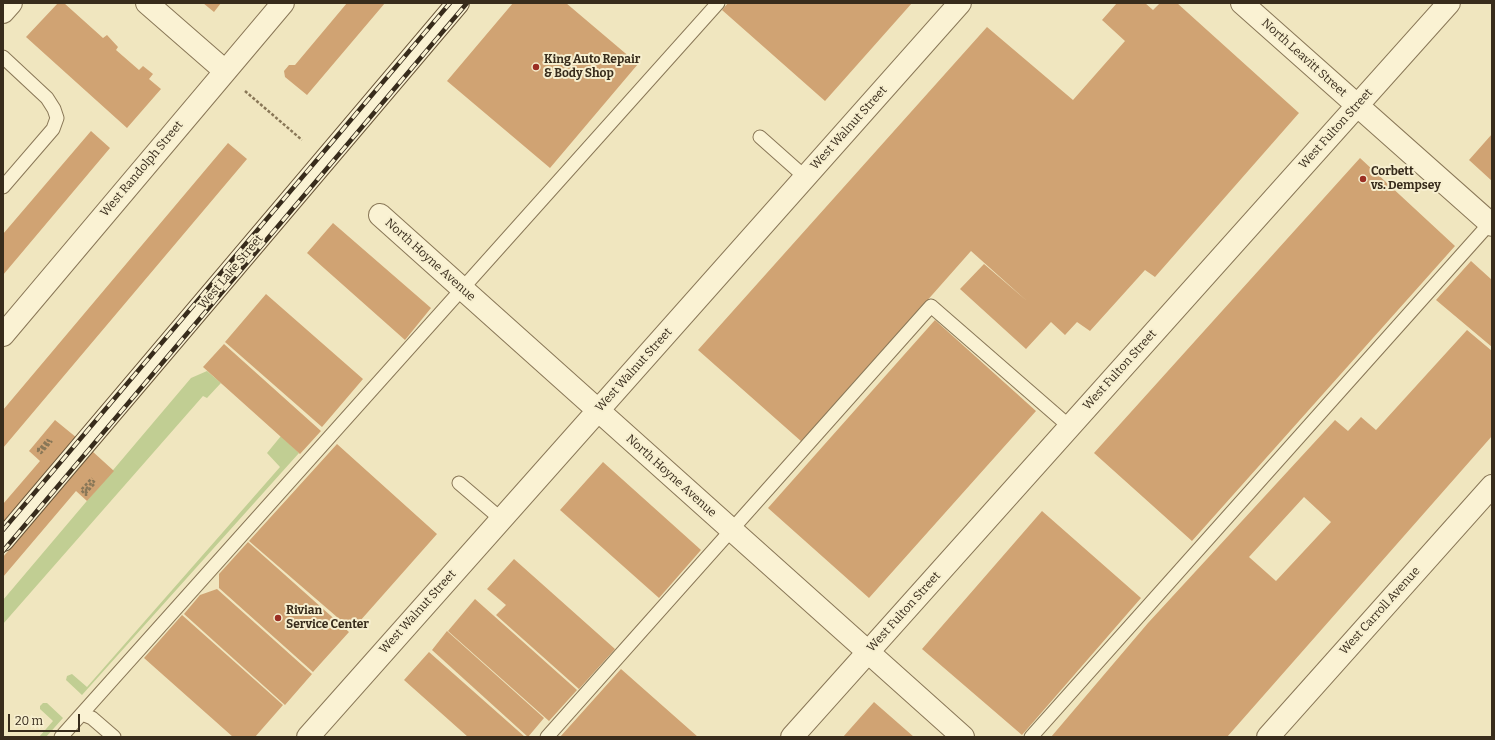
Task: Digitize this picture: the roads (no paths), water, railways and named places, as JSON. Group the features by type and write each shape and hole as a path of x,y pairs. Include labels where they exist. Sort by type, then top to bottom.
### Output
{"street":[{"path":"3,12 11,3"},
{"path":"147,3 225,71"},
{"name":"West Randolph Street","path":"3,335 283,3"},
{"name":"West Lake Street","path":"3,540 458,3"},
{"name":"West Walnut Street","path":"308,737 960,3"},
{"name":"North Leavitt Street","path":"1242,3 1491,224"},
{"name":"West Fulton Street","path":"792,737 1449,3"},
{"name":"North Hoyne Avenue","path":"380,215 963,737"},
{"name":"West Carroll Avenue","path":"1268,737 1492,486"}],"lane":[{"path":"61,737 718,3"},
{"path":"3,57 47,98 54,109 56,118 53,129 3,187"},
{"path":"760,137 805,177"},
{"path":"1031,737 1491,224"},
{"path":"547,737 931,306 1070,427"},
{"path":"459,483 501,520"},
{"path":"82,714 92,718 114,737"}],"railway":[{"path":"3,530 450,3"},
{"path":"3,551 467,3"}],"place":[{"name":"King Auto Repair & Body Shop","path":"536,67"},
{"name":"Corbett vs. Dempsey","path":"1363,179"},
{"name":"Rivian Service Center","path":"278,618"}]}
